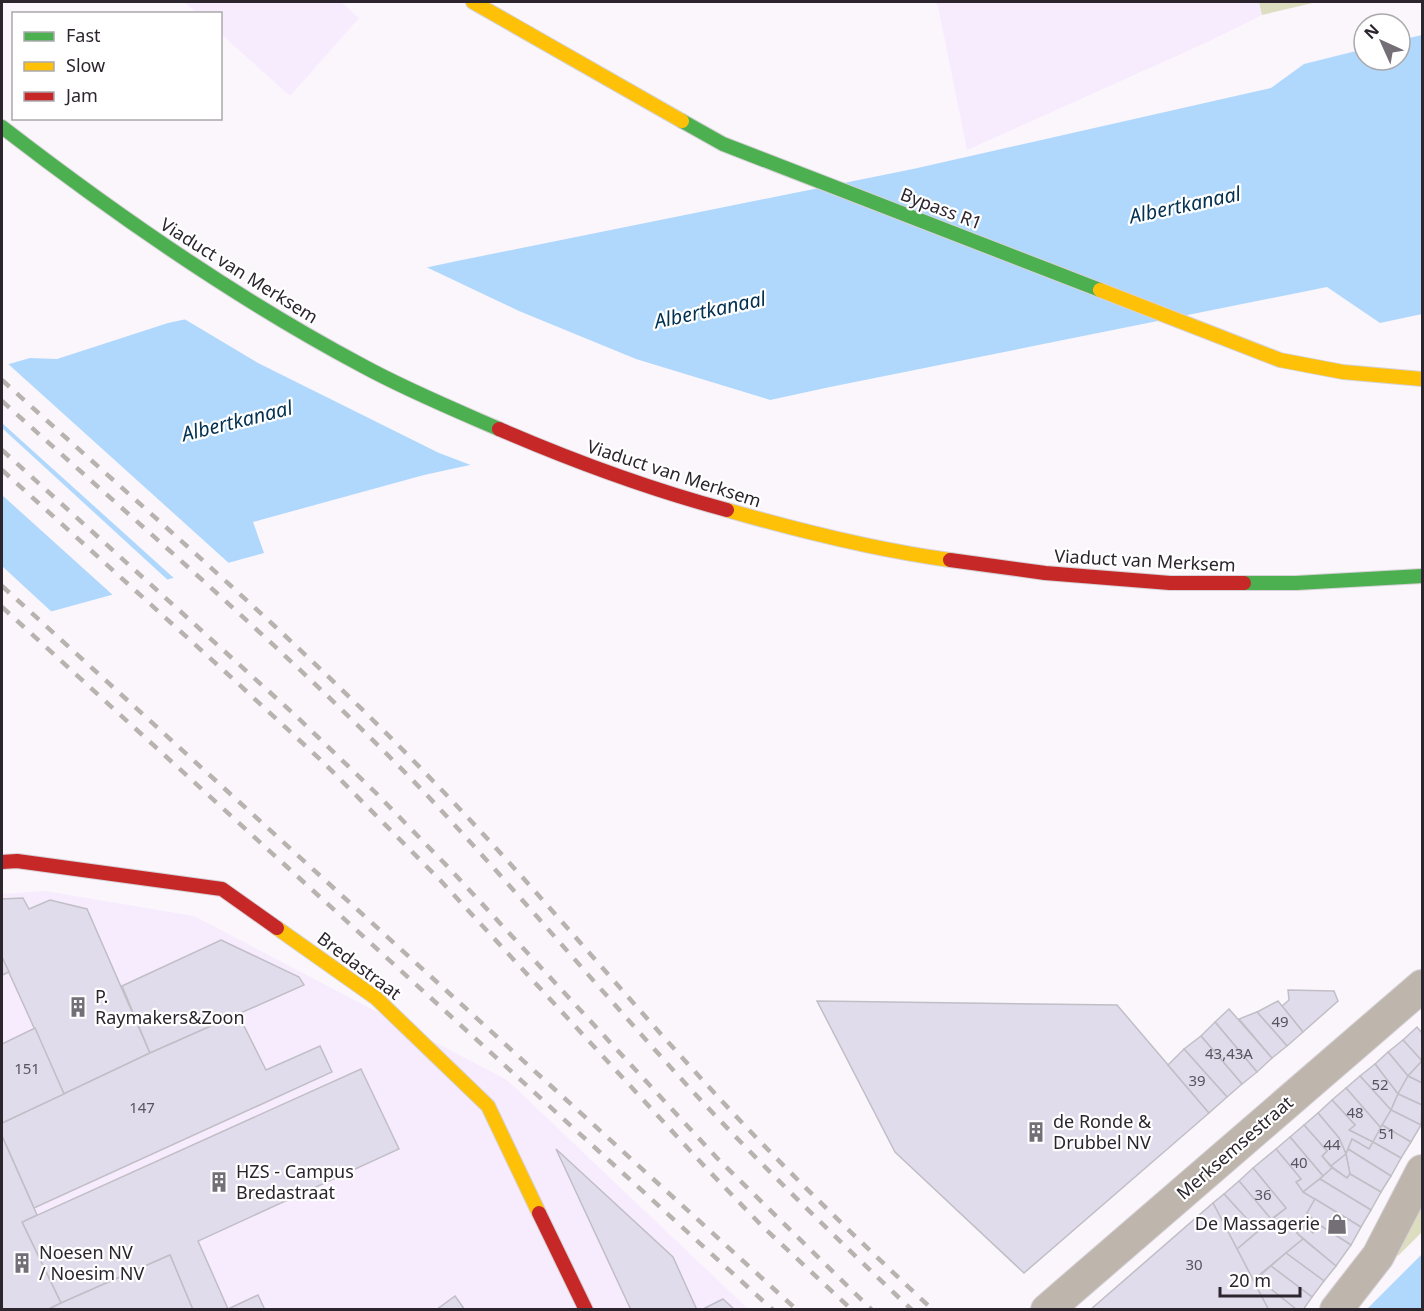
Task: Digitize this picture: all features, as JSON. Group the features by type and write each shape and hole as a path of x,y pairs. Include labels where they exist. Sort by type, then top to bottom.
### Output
{"main road":[{"name":"Bypass R1","path":"473,2 723,144 1280,360 1344,372 1422,380"},
{"name":"Viaduct van Merksem","path":"2,128 101,203 155,240 283,321 356,363 488,426 573,461 653,489 781,526 878,548 959,563 1038,573 1204,585 1300,584 1422,576"},
{"name":"Bredastraat","path":"2,862 17,861 222,889 376,998 488,1106 586,1310"}],"street":[{"name":"Merksemsestraat","path":"1047,1310 1422,986"},
{"path":"1336,1310 1378,1256 1422,1171"}],"shaded area":[{"path":"341,2 359,18 290,96 222,35 222,12 196,12 185,3"},
{"path":"935,2 1259,2 1262,15 1203,44 967,150 938,6"},
{"path":"45,891 194,916 507,1080 748,1309 2,1310 2,894"}],"green space":[{"path":"1259,2 1317,2 1262,15"},
{"path":"1422,1197 1422,1232 1398,1256 1393,1249"}],"water":[{"name":"Albertkanaal","path":"1422,35 1422,314 1380,323 1327,287 830,387 424,475 253,522 264,553 2,625 2,366 30,358 57,359 168,323 457,261 913,169 1271,88 1304,64 1352,52 1352,72 1412,72 1412,37"},
{"path":"1422,1254 1422,1309 1367,1309"}],"pier":[{"path":"422,265 519,311 636,359 777,402 476,467 439,453 258,363 181,317"},
{"path":"6,362 231,565 176,580 2,423 2,363"},
{"path":"2,428 170,582 115,597 2,495"},
{"path":"2,566 54,614 2,628"}],"building":[{"name":"P. Raymakers&Zoon","path":"23,898 29,909 50,900 87,909 150,1053 64,1094 2,957 2,899"},
{"path":"221,940 299,977 304,985 150,1053 122,986"},
{"path":"2,957 9,972 2,975"},
{"path":"1288,990 1334,991 1338,1001 1303,1032 1282,1006 1289,1000"},
{"name":"de Ronde & Drubbel NV","path":"817,1001 1117,1005 1209,1113 1024,1273 895,1152"},
{"path":"1278,1001 1303,1032 1287,1046 1257,1012"},
{"path":"1229,1009 1272,1058 1257,1072 1215,1022"},
{"path":"1257,1012 1287,1046 1272,1058 1239,1019"},
{"path":"238,1014 266,1070 320,1046 332,1072 34,1208 2,1136 2,1123"},
{"path":"1215,1022 1257,1072 1242,1084 1201,1036"},
{"path":"1417,1027 1422,1033 1422,1061 1403,1040"},
{"path":"35,1028 64,1094 2,1123 2,1044"},
{"path":"1201,1036 1242,1084 1227,1097 1184,1049"},
{"path":"1403,1040 1422,1061 1408,1076 1388,1052"},
{"path":"1184,1049 1227,1097 1209,1113 1168,1065"},
{"path":"1388,1052 1408,1076 1398,1094 1375,1064"},
{"path":"1422,1061 1422,1083 1408,1076"},
{"path":"1375,1064 1398,1094 1391,1110 1360,1076"},
{"name":"HZS - Campus Bredastraat","path":"361,1069 399,1149 198,1241 228,1309 193,1310 170,1255 61,1303 22,1222"},
{"path":"1360,1076 1391,1110 1381,1128 1346,1088"},
{"path":"1408,1076 1422,1083 1422,1105 1398,1094"},
{"path":"1346,1088 1381,1128 1373,1142 1349,1130 1355,1125 1332,1100"},
{"path":"1398,1094 1422,1105 1421,1125 1391,1110"},
{"path":"1332,1100 1355,1125 1349,1130 1373,1142 1369,1149 1352,1139 1346,1154 1339,1138 1318,1113"},
{"path":"1391,1110 1421,1125 1411,1142 1382,1125"},
{"path":"1318,1113 1339,1138 1346,1154 1331,1166 1322,1156 1327,1151 1304,1125"},
{"path":"1304,1125 1327,1151 1322,1156 1332,1168 1323,1176 1290,1137"},
{"path":"1382,1125 1411,1142 1401,1158 1373,1142"},
{"name":"Noesen NV / Noesim NV","path":"2,1136 37,1215 22,1222 61,1303 47,1310 2,1310"},
{"path":"1290,1137 1323,1176 1303,1192 1296,1182 1301,1179 1276,1149"},
{"path":"1352,1139 1369,1149 1373,1142 1401,1158 1391,1176 1348,1149"},
{"path":"556,1149 673,1257 697,1310 631,1310"},
{"path":"1276,1149 1301,1179 1296,1182 1303,1192 1315,1199 1307,1213 1318,1224 1313,1233 1305,1226 1297,1233 1303,1239 1253,1280 1237,1249 1286,1208 1253,1168"},
{"path":"1348,1149 1391,1176 1381,1192 1350,1174 1346,1154"},
{"path":"1346,1154 1350,1174 1347,1178 1331,1166"},
{"path":"1253,1168 1286,1208 1271,1219 1239,1181"},
{"path":"1332,1168 1347,1178 1350,1174 1381,1192 1371,1210 1320,1179"},
{"path":"1320,1179 1371,1210 1361,1227 1303,1192"},
{"path":"1239,1181 1271,1219 1258,1231 1224,1194"},
{"path":"1224,1194 1258,1231 1237,1249 1213,1203"},
{"path":"1315,1199 1361,1227 1351,1245 1318,1224 1307,1213"},
{"path":"1213,1203 1269,1310 1090,1310"},
{"path":"1318,1224 1351,1245 1336,1266 1297,1233 1305,1226 1313,1233"},
{"path":"1303,1239 1336,1266 1324,1281 1286,1253"},
{"path":"1286,1253 1324,1281 1312,1297 1271,1266"},
{"path":"170,1255 193,1310 47,1310 61,1303"},
{"path":"1271,1266 1312,1297 1303,1310 1297,1310 1257,1278"},
{"path":"1257,1278 1297,1310 1269,1310 1253,1280"},
{"path":"258,1295 265,1310 226,1310 228,1309"},
{"path":"455,1296 465,1310 436,1310"},
{"path":"723,1299 735,1310 701,1310"}],"railway":[{"path":"2,380 221,577 381,728 503,856 673,1048 762,1144 933,1310"},
{"path":"2,401 269,641 374,741 459,829 722,1123 912,1310"},
{"path":"2,450 296,716 375,792 449,868 717,1158 872,1310"},
{"path":"2,470 323,762 441,881 762,1226 852,1310"},
{"path":"2,586 797,1310"},
{"path":"2,607 773,1310"}],"traffic: fast":[{"path":"682,121 723,144 1100,290"},
{"path":"2,127 88,192 177,254 315,340 380,375 499,429"},
{"path":"1244,583 1296,583 1422,576"}],"traffic: slow":[{"path":"473,2 682,121"},
{"path":"1100,290 1280,360 1343,372 1422,379"},
{"path":"727,510 838,539 950,560"},
{"path":"277,928 376,998 488,1106 539,1213"}],"traffic: jam":[{"path":"499,429 612,474 727,510"},
{"path":"950,560 1045,573 1170,583 1244,583"},
{"path":"2,862 17,861 222,889 277,928"},
{"path":"539,1213 586,1310"}],"place":[{"name":"P. Raymakers&Zoon","path":"78,1007"},
{"name":"de Ronde & Drubbel NV","path":"1036,1132"},
{"name":"HZS - Campus Bredastraat","path":"219,1182"},
{"name":"De Massagerie","path":"1337,1224"},
{"name":"Noesen NV / Noesim NV","path":"22,1263"}]}
